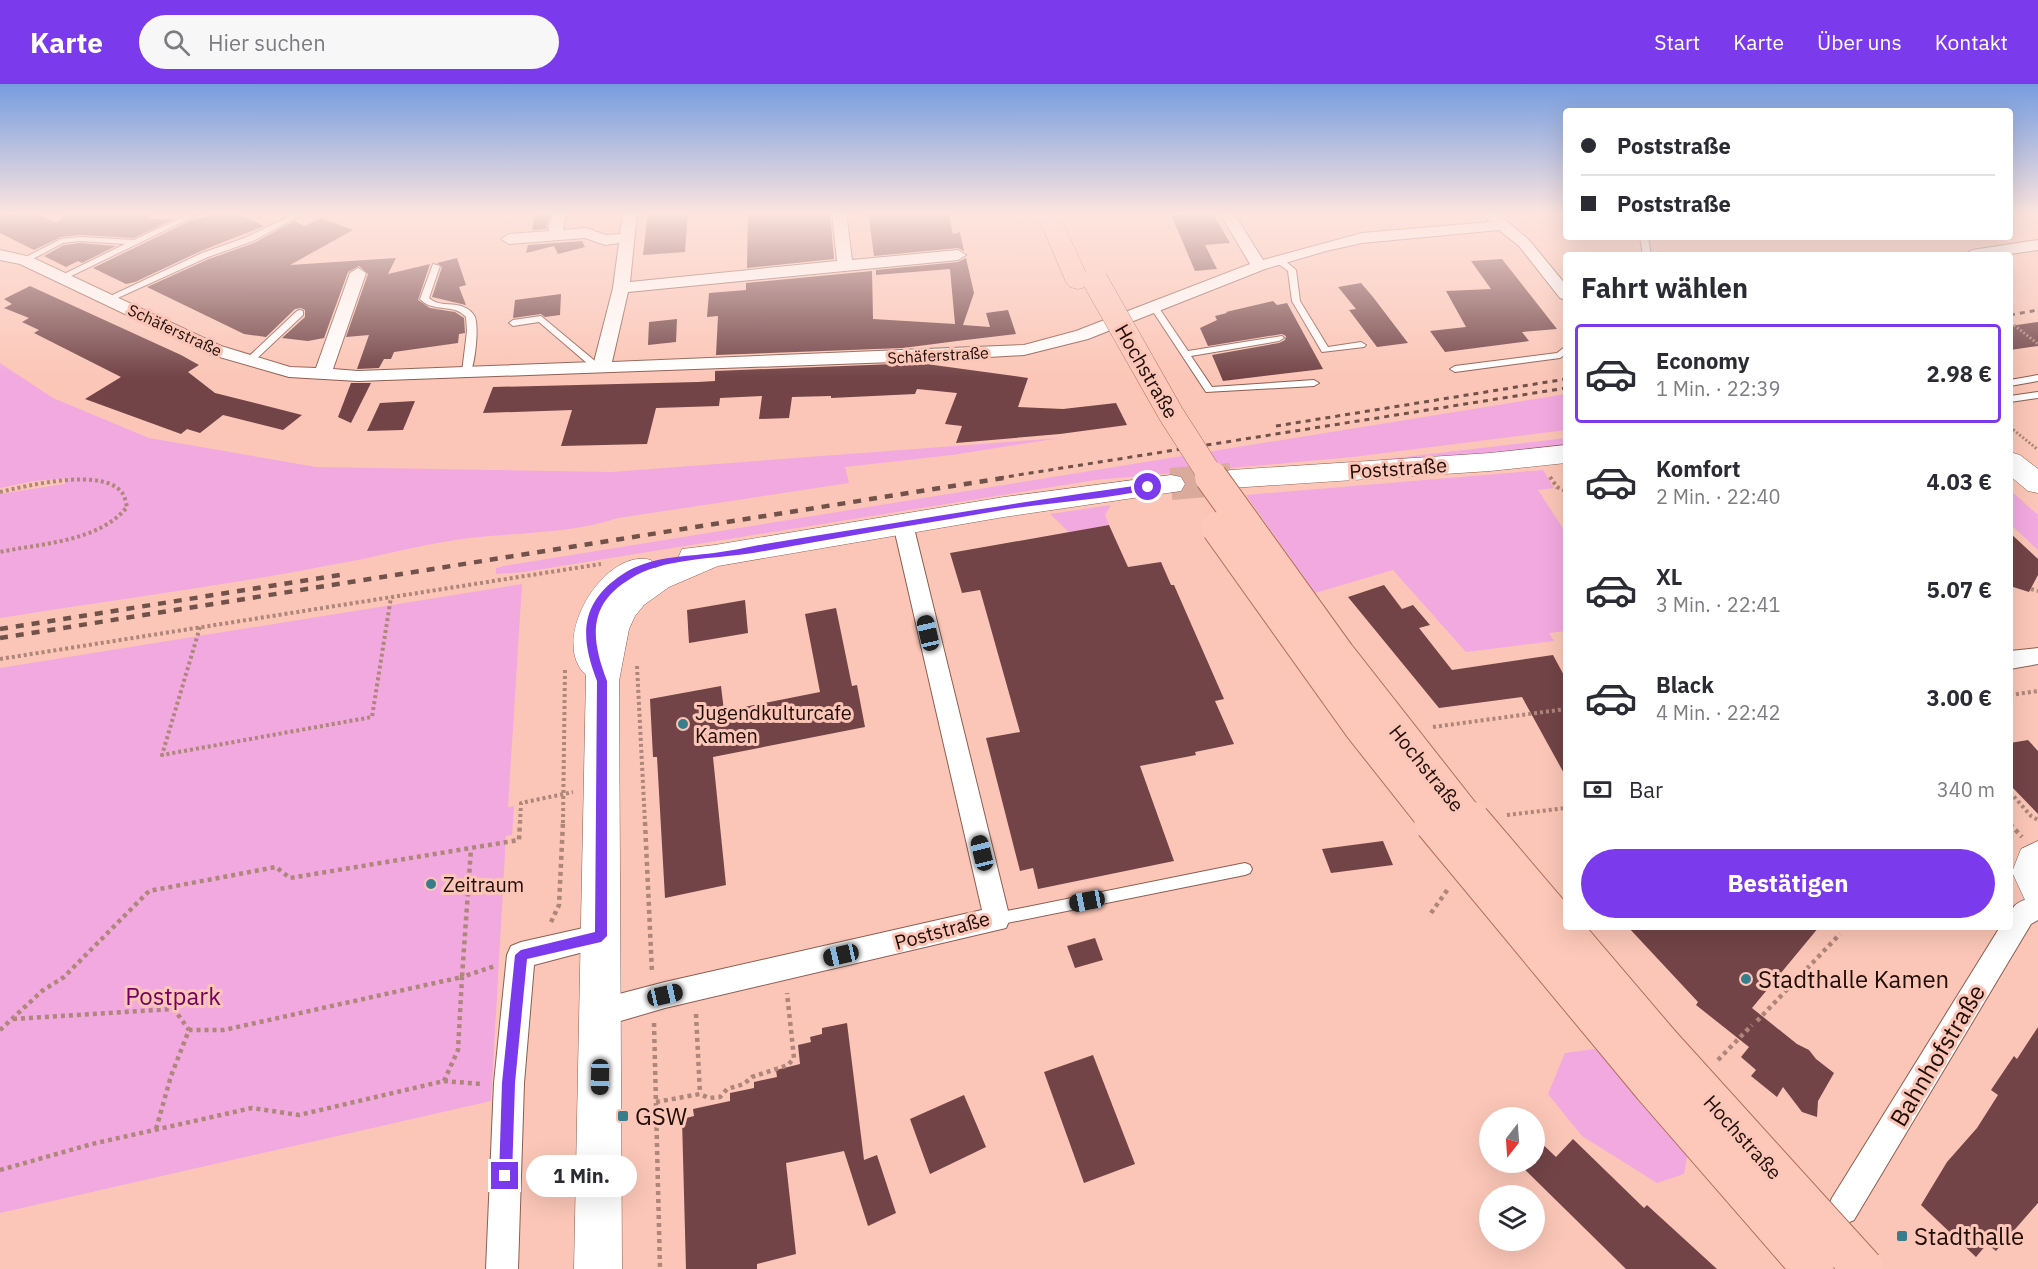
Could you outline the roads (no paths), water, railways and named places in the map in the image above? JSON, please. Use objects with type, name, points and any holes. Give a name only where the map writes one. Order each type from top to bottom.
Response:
[{"type":"main road","name":"Hochstraße","points":[[1079,267],[1182,434],[1251,536],[1390,722],[1487,842],[1677,1064],[1863,1269]]},
{"type":"main road","name":"Hochstraße","points":[[1083,267],[1111,350],[1162,439],[1227,543],[1360,727],[1462,856],[1654,1086],[1813,1269]]},
{"type":"street","name":"Schäferstraße","points":[[39,267],[215,350],[248,362],[289,372],[322,375],[600,368],[1024,350],[1082,335],[1256,267]]},
{"type":"street","points":[[600,368],[621,288],[623,267]]},
{"type":"street","points":[[621,288],[823,267]]},
{"type":"street","points":[[1544,267],[1563,291]]},
{"type":"street","points":[[322,375],[358,273]]},
{"type":"street","name":"Poststraße","points":[[1231,479],[1490,462],[1557,464]]},
{"type":"street","points":[[2013,463],[2038,484]]},
{"type":"street","points":[[598,1269],[602,681],[608,643],[616,619],[631,599],[656,581],[683,567],[715,556],[903,524],[1171,483]]},
{"type":"street","name":"Poststraße","points":[[600,1013],[665,995],[998,919],[903,524]]},
{"type":"street","points":[[2013,660],[2038,656]]},
{"type":"street","points":[[2038,857],[2031,864],[2030,871],[2038,888]]},
{"type":"street","name":"Bahnhofstraße","points":[[2013,930],[2022,915],[2038,907]]},
{"type":"street","name":"Bahnhofstraße","points":[[1843,1209],[2013,930]]},
{"type":"street","points":[[502,1269],[509,1083],[521,955],[601,936]]},
{"type":"lane","points":[[62,278],[84,267]]},
{"type":"lane","points":[[108,299],[178,267]]},
{"type":"lane","points":[[435,267],[423,299],[431,306],[459,307],[466,311],[472,322],[467,372]]},
{"type":"lane","points":[[1288,267],[1292,270],[1296,301],[1325,350],[1362,345]]},
{"type":"lane","points":[[1154,307],[1209,390],[1314,382]]},
{"type":"lane","points":[[248,362],[300,313]]},
{"type":"lane","points":[[513,323],[541,319],[600,368]]},
{"type":"lane","points":[[1185,354],[1279,338]]},
{"type":"lane","points":[[1455,369],[1560,355],[1563,352]]},
{"type":"lane","points":[[2013,382],[2038,378]]},
{"type":"lane","points":[[2013,399],[2038,395]]},
{"type":"lane","points":[[998,919],[1245,869]]},
{"type":"tunnel","points":[[1171,484],[1231,479]]},
{"type":"railway","points":[[2013,314],[2038,310]]},
{"type":"railway","points":[[1276,426],[1563,379]]},
{"type":"railway","points":[[999,478],[1563,388]]},
{"type":"railway","points":[[0,638],[1009,477]]},
{"type":"railway","points":[[0,629],[346,574]]},
{"type":"place","name":"Jugendkulturcafe Kamen","points":[[683,724]]},
{"type":"place","name":"Zeitraum","points":[[431,884]]},
{"type":"place","name":"Stadthalle Kamen","points":[[1746,979]]},
{"type":"place","name":"GSW","points":[[623,1116]]},
{"type":"place","name":"Stadthalle","points":[[1902,1236]]},
{"type":"park label","name":"Postpark","points":[[173,996]]}]
